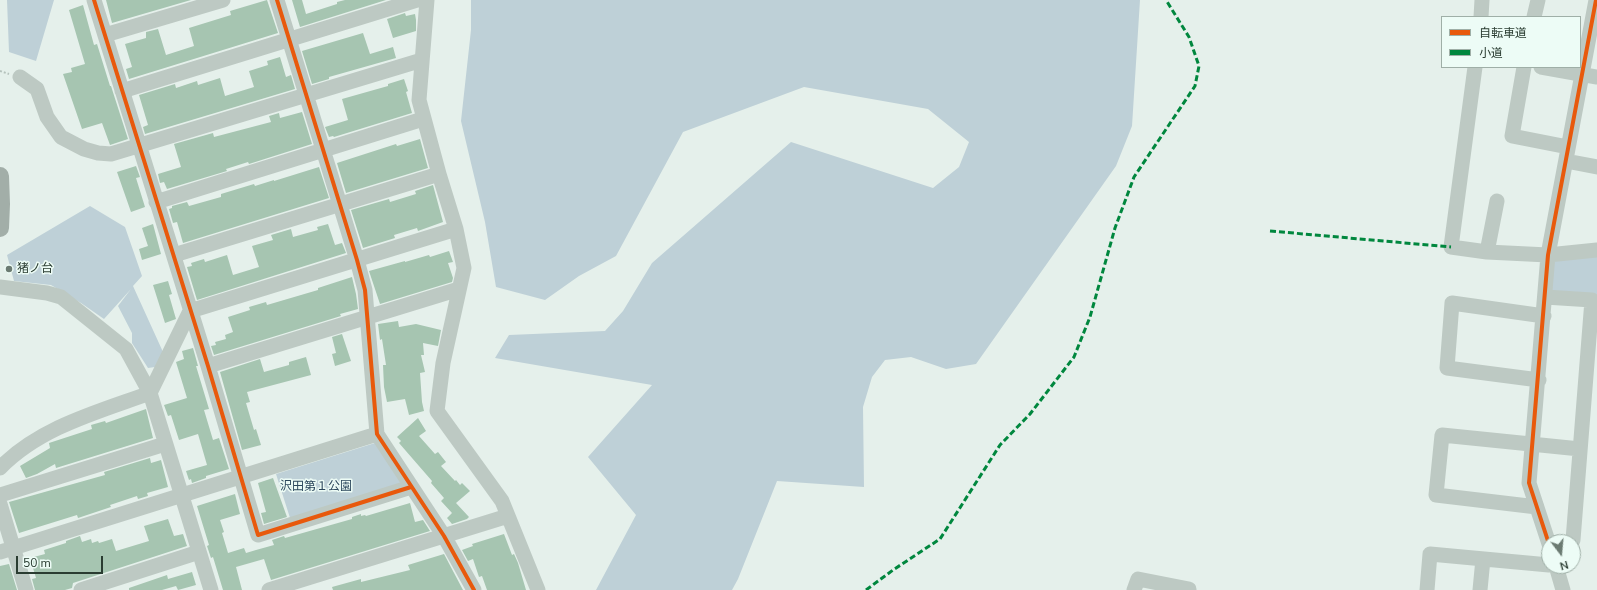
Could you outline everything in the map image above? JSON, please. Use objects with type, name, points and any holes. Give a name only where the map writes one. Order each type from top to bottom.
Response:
[{"type":"main road","points":[[0,176],[0,228]]},
{"type":"street","points":[[94,0],[156,202],[174,255],[258,535],[411,487]]},
{"type":"street","points":[[105,36],[223,0]]},
{"type":"street","points":[[277,0],[357,260],[364,290],[368,317],[377,434],[444,536],[474,590]]},
{"type":"street","points":[[122,91],[416,0]]},
{"type":"street","points":[[427,0],[419,100],[456,229],[464,268],[443,363],[437,412],[502,501],[538,590]]},
{"type":"street","points":[[1481,16],[1482,0]]},
{"type":"street","points":[[1534,16],[1538,0]]},
{"type":"street","points":[[1546,534],[1529,483],[1539,380],[1548,255],[1596,0]]},
{"type":"street","points":[[20,77],[37,89],[47,116],[61,137],[84,149],[98,154],[111,154],[139,144],[422,60]]},
{"type":"street","points":[[1475,68],[1451,247],[1487,252],[1548,255],[1597,250]]},
{"type":"street","points":[[1524,68],[1512,136],[1567,154],[1597,166]]},
{"type":"street","points":[[1547,68],[1597,77]]},
{"type":"street","points":[[156,202],[424,119]]},
{"type":"street","points":[[174,255],[439,174]]},
{"type":"street","points":[[1487,252],[1497,201]]},
{"type":"street","points":[[0,468],[28,444],[52,430],[75,420],[150,393],[190,311],[456,229]]},
{"type":"street","points":[[0,287],[47,293],[61,298],[126,349],[150,393],[211,590]]},
{"type":"street","points":[[208,366],[459,289]]},
{"type":"street","points":[[1545,297],[1592,300],[1573,534]]},
{"type":"street","points":[[1539,380],[1446,368],[1452,303],[1544,316]]},
{"type":"street","points":[[7,550],[377,434]]},
{"type":"street","points":[[1537,507],[1436,495],[1442,436],[1580,449]]},
{"type":"street","points":[[0,495],[166,444]]},
{"type":"street","points":[[0,504],[7,550],[26,590]]},
{"type":"street","points":[[269,590],[508,516]]},
{"type":"street","points":[[81,590],[199,552]]},
{"type":"street","points":[[1427,590],[1430,554],[1541,564]]},
{"type":"street","points":[[1480,590],[1483,559]]},
{"type":"street","points":[[1557,574],[1558,588]]},
{"type":"street","points":[[1134,590],[1138,579],[1189,590]]},
{"type":"green space","points":[[7,0],[54,0],[36,61],[9,52]]},
{"type":"green space","points":[[471,0],[1140,0],[1132,126],[1116,166],[976,364],[946,369],[911,357],[885,360],[872,377],[863,407],[864,487],[777,481],[738,579],[732,590],[596,590],[636,515],[588,457],[652,385],[495,358],[509,335],[605,331],[623,311],[652,263],[791,142],[933,188],[959,167],[969,142],[928,109],[804,87],[683,132],[616,256],[579,276],[545,300],[496,287],[485,222],[461,121],[471,30]]},
{"type":"green space","points":[[90,206],[125,227],[142,276],[133,286],[163,352],[155,367],[148,368],[132,343],[132,333],[118,306],[131,289],[104,319],[51,285],[14,281],[7,255]]},
{"type":"green space","points":[[1597,255],[1597,298],[1549,294],[1551,258]]},
{"type":"green space","name":"沢田第１公園","points":[[375,443],[402,484],[291,521],[276,474]]},
{"type":"building","points":[[106,0],[191,0],[112,23]]},
{"type":"building","points":[[267,0],[278,33],[129,79],[126,69],[132,67],[125,44],[146,38],[146,32],[158,29],[166,55],[194,46],[189,28],[231,15],[230,11]]},
{"type":"building","points":[[292,0],[302,0],[306,14],[345,0],[386,0],[300,27]]},
{"type":"building","points":[[83,5],[94,45],[97,44],[128,139],[110,145],[102,123],[82,129],[63,74],[72,72],[71,68],[85,64],[69,10]]},
{"type":"building","points":[[405,13],[406,16],[415,14],[416,31],[393,38],[387,19]]},
{"type":"building","points":[[363,33],[370,54],[393,47],[396,58],[329,77],[329,79],[312,84],[302,51]]},
{"type":"building","points":[[280,57],[286,77],[291,75],[295,89],[145,134],[143,127],[148,125],[139,95],[175,84],[176,88],[197,81],[198,85],[220,78],[225,96],[254,87],[249,71],[268,65],[267,61]]},
{"type":"building","points":[[404,79],[412,113],[334,137],[329,137],[325,127],[348,120],[342,99],[388,86],[388,84]]},
{"type":"building","points":[[302,112],[312,144],[249,164],[248,162],[226,169],[227,171],[167,189],[164,182],[160,183],[158,174],[181,167],[174,144],[213,133],[214,137],[271,122],[269,116],[279,113],[280,118]]},
{"type":"building","points":[[420,139],[428,168],[346,193],[337,163],[396,144],[397,146]]},
{"type":"building","points":[[136,166],[140,177],[136,178],[145,207],[131,212],[117,172]]},
{"type":"building","points":[[319,167],[329,198],[183,243],[177,222],[173,223],[169,209],[172,208],[172,206],[187,202],[189,206],[221,197],[221,194],[254,184],[255,186]]},
{"type":"building","points":[[433,185],[443,222],[418,231],[417,228],[394,235],[395,238],[363,248],[351,210],[389,199],[390,202],[416,194],[415,191]]},
{"type":"building","points":[[153,224],[161,254],[142,260],[139,249],[148,246],[142,228]]},
{"type":"building","points":[[328,224],[335,245],[342,243],[346,253],[197,300],[187,267],[192,266],[191,263],[204,259],[205,262],[227,255],[233,275],[259,267],[252,246],[273,240],[271,235],[291,229],[293,237],[318,230],[317,227]]},
{"type":"building","points":[[449,251],[453,262],[448,263],[453,278],[452,282],[380,304],[369,271],[429,255],[430,257]]},
{"type":"building","points":[[352,277],[358,309],[340,314],[341,316],[214,355],[211,346],[216,345],[215,342],[226,339],[225,335],[233,332],[228,317],[250,310],[249,307],[266,302],[267,305],[318,290],[318,288]]},
{"type":"building","points":[[168,281],[172,294],[169,295],[176,319],[165,323],[153,285]]},
{"type":"building","points":[[398,321],[399,327],[416,324],[441,330],[438,346],[423,343],[424,355],[421,355],[425,372],[420,373],[424,411],[409,415],[405,399],[387,402],[384,387],[383,365],[386,365],[378,324]]},
{"type":"building","points":[[342,334],[351,361],[335,366],[332,354],[336,353],[332,337]]},
{"type":"building","points":[[193,348],[198,366],[196,366],[209,409],[204,410],[213,440],[219,438],[229,469],[206,476],[206,478],[192,483],[191,479],[189,480],[186,471],[207,465],[198,434],[179,440],[171,415],[168,416],[164,405],[187,398],[176,362],[184,359],[182,351]]},
{"type":"building","points":[[306,357],[311,375],[247,392],[250,402],[246,403],[254,430],[256,429],[261,445],[242,450],[220,372],[260,359],[264,372],[289,365],[289,362]]},
{"type":"building","points":[[146,409],[153,438],[56,468],[55,464],[26,478],[20,466],[50,448],[49,443],[92,429],[91,425],[105,421],[106,423]]},
{"type":"building","points":[[418,418],[426,431],[419,436],[435,454],[438,452],[446,462],[441,466],[455,481],[456,480],[460,485],[462,483],[470,491],[456,503],[469,517],[467,519],[452,524],[447,518],[452,513],[441,501],[444,498],[431,483],[432,481],[399,443],[401,441],[397,437]]},
{"type":"building","points":[[150,458],[151,463],[161,460],[168,487],[147,493],[148,496],[138,499],[137,496],[110,505],[111,507],[78,518],[77,515],[19,533],[9,502],[105,475],[104,472]]},
{"type":"building","points":[[273,478],[287,517],[264,524],[261,513],[266,512],[258,483]]},
{"type":"building","points":[[235,494],[240,514],[220,520],[228,553],[244,548],[246,553],[274,545],[272,540],[284,536],[285,538],[352,519],[352,517],[361,514],[361,516],[366,516],[410,503],[415,522],[423,520],[430,531],[271,580],[264,559],[236,567],[242,590],[223,590],[213,557],[211,558],[207,546],[209,545],[197,506]]},
{"type":"building","points":[[168,519],[174,536],[183,534],[187,546],[73,583],[72,588],[65,590],[35,590],[32,579],[36,578],[30,558],[45,554],[44,550],[66,543],[66,541],[80,536],[82,542],[91,539],[92,543],[98,541],[99,543],[112,539],[116,551],[149,541],[144,526]]},
{"type":"building","points":[[504,534],[512,555],[514,554],[518,563],[526,590],[487,590],[482,576],[479,577],[473,559],[468,561],[462,550],[473,546],[472,544]]},
{"type":"building","points":[[444,554],[463,590],[333,590],[332,587],[361,579],[361,582],[410,570],[408,565]]},
{"type":"building","points":[[9,564],[17,590],[0,590],[0,566]]},
{"type":"building","points":[[192,572],[196,585],[178,590],[176,586],[162,590],[129,590],[129,588],[167,575],[168,579]]},
{"type":"marked path","points":[[866,590],[940,539],[1000,445],[1030,414],[1074,357],[1090,317],[1115,228],[1134,177],[1195,86],[1199,66],[1189,37],[1166,0]]},
{"type":"marked path","points":[[1270,231],[1451,247]]},
{"type":"cycle path","points":[[94,0],[208,366],[258,535],[411,487]]},
{"type":"cycle path","points":[[277,0],[365,290],[377,434],[444,536],[474,590]]},
{"type":"cycle path","points":[[1546,534],[1529,483],[1548,255],[1596,0]]},
{"type":"place","name":"猪ノ台","points":[[9,269]]}]
